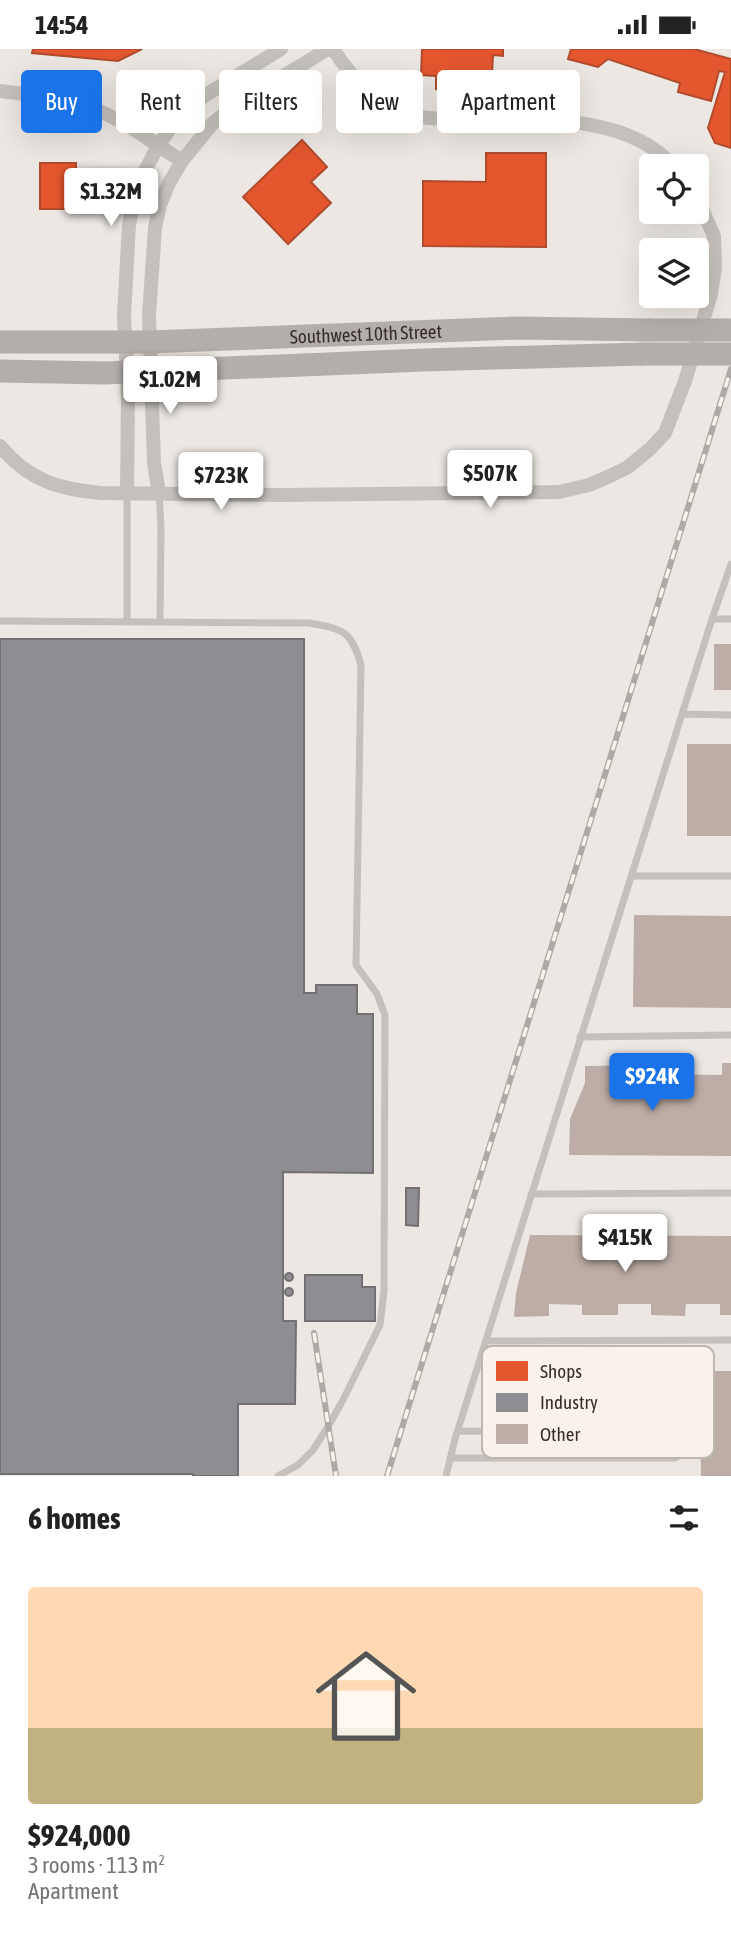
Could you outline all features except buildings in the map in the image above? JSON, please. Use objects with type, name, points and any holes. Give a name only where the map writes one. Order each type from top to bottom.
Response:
[{"type":"main road","name":"Southwest 10th Street","points":[[0,342],[125,343],[518,328],[731,330]]},
{"type":"main road","name":"Southwest 10th Street","points":[[0,371],[127,372],[424,360],[731,354]]},
{"type":"street","points":[[127,493],[124,316],[130,214],[137,187],[158,146],[186,111],[204,96],[281,49]]},
{"type":"street","points":[[159,493],[155,463],[149,315],[155,228],[160,205],[182,161],[212,124],[234,106],[330,49],[348,72],[380,101],[410,115],[588,124],[628,135],[661,154]]},
{"type":"street","points":[[0,91],[75,102],[95,109],[182,161]]},
{"type":"street","points":[[0,446],[7,460],[34,476],[53,485],[80,491],[284,495],[559,492],[589,485],[628,467],[664,433],[685,381],[712,294],[715,268],[714,236],[709,224]]},
{"type":"lane","points":[[127,493],[127,622]]},
{"type":"lane","points":[[159,493],[160,622]]},
{"type":"lane","points":[[484,1346],[731,564]]},
{"type":"lane","points":[[712,618],[731,619]]},
{"type":"lane","points":[[0,621],[309,623],[335,627],[346,634],[355,645],[362,665],[356,965],[377,994],[385,1015],[384,1291],[380,1325],[329,1425],[313,1450],[298,1465],[278,1476]]},
{"type":"lane","points":[[682,715],[731,715]]},
{"type":"lane","points":[[632,876],[731,876]]},
{"type":"lane","points":[[580,1037],[731,1035]]},
{"type":"lane","points":[[531,1193],[731,1193]]},
{"type":"lane","points":[[486,1341],[731,1340]]},
{"type":"lane","points":[[446,1476],[482,1354]]},
{"type":"lane","points":[[458,1431],[482,1431]]},
{"type":"lane","points":[[450,1458],[676,1458]]},
{"type":"railway","points":[[387,1476],[731,369]]},
{"type":"railway","points":[[314,1333],[336,1476]]}]
